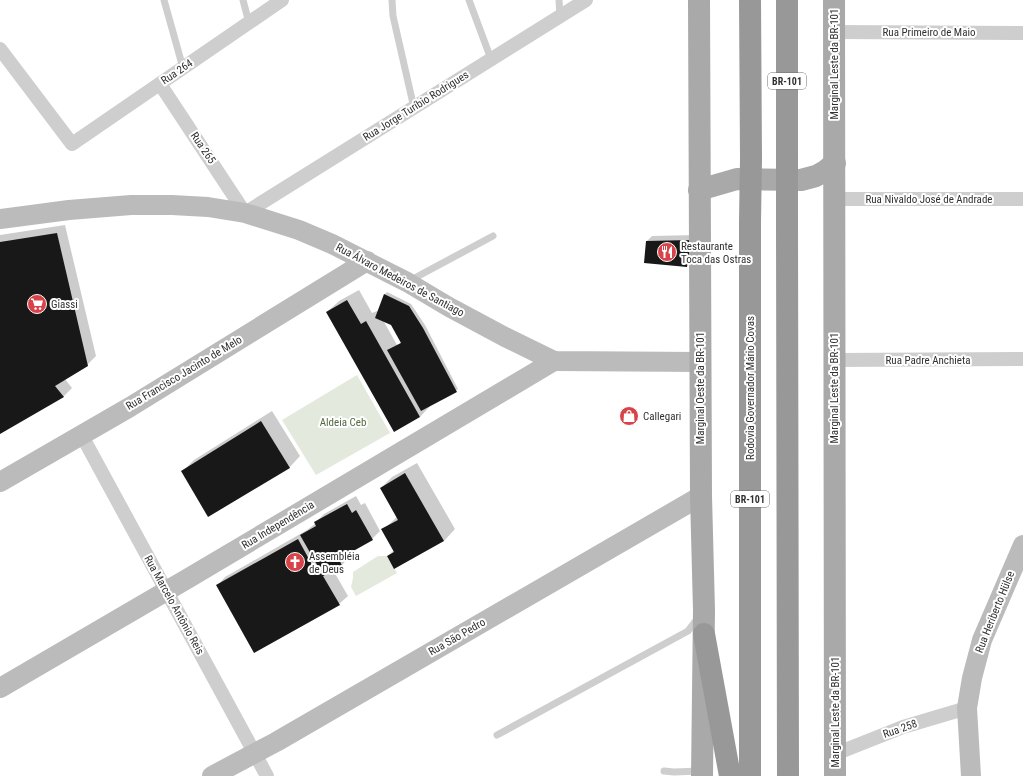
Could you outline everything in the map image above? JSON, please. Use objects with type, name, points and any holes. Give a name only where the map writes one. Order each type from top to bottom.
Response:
[{"type":"highway","name":"Rodovia Governador Mário Covas","points":[[750,0],[750,776]]},
{"type":"highway","name":"BR-101","points":[[787,0],[788,776]]},
{"type":"highway","points":[[704,634],[730,776]]},
{"type":"main road","name":"Marginal Oeste da BR-101","points":[[699,0],[701,496],[704,610],[702,773]]},
{"type":"main road","name":"Marginal Leste da BR-101","points":[[834,0],[835,776]]},
{"type":"main road","points":[[699,155],[737,178]]},
{"type":"main road","points":[[699,190],[737,178],[801,180],[816,176],[835,163]]},
{"type":"main road","points":[[801,180],[834,204]]},
{"type":"main road","name":"Rua Álvaro Medeiros de Santiago","points":[[0,219],[69,210],[131,206],[172,205],[246,213],[299,230],[332,244],[407,282],[449,307],[505,337],[554,361],[700,362]]},
{"type":"main road","name":"Rua Francisco Jacinto de Melo","points":[[0,482],[130,407],[367,261]]},
{"type":"main road","name":"Rua Independência","points":[[0,688],[554,361]]},
{"type":"main road","name":"Rua São Pedro","points":[[212,776],[255,753],[701,496]]},
{"type":"main road","name":"Rua Heriberto Hülse","points":[[971,776],[966,708],[972,678],[982,640],[1023,546]]},
{"type":"street","name":"Rua 264","points":[[0,49],[72,144],[282,0]]},
{"type":"street","name":"Rua Jorge Turíbio Rodrigues","points":[[246,213],[586,0]]},
{"type":"street","name":"Rua Primeiro de Maio","points":[[834,32],[1023,33]]},
{"type":"street","name":"Rua 265","points":[[160,84],[246,213]]},
{"type":"street","name":"Rua Nivaldo José de Andrade","points":[[834,204],[1023,199]]},
{"type":"street","name":"Rua Padre Anchieta","points":[[834,360],[1023,359]]},
{"type":"street","name":"Rua Marcelo Antônio Reis","points":[[81,434],[267,776]]},
{"type":"street","name":"Rua 258","points":[[835,754],[902,727],[966,708]]},
{"type":"lane","points":[[164,0],[183,68]]},
{"type":"lane","points":[[243,0],[249,23]]},
{"type":"lane","points":[[392,0],[393,16],[414,108]]},
{"type":"lane","points":[[469,0],[491,59]]},
{"type":"lane","points":[[559,0],[560,16]]},
{"type":"lane","points":[[407,282],[493,236]]},
{"type":"lane","points":[[497,734],[688,631],[704,610]]},
{"type":"lane","points":[[664,771],[702,773]]},
{"type":"green space","name":"Aldeia Ceb","points":[[357,375],[390,433],[316,475],[282,420]]},
{"type":"green space","points":[[378,556],[387,556],[397,573],[356,596],[351,587],[353,572]]},
{"type":"building","name":"Giassi","points":[[57,233],[88,366],[55,386],[64,397],[0,434],[0,242]]},
{"type":"building","name":"Restaurante Toca das Ostras","points":[[691,240],[687,267],[644,263],[646,241]]},
{"type":"building","points":[[384,294],[409,306],[423,328],[457,392],[421,411],[387,350],[401,343],[391,325],[375,318]]},
{"type":"building","points":[[347,300],[361,324],[366,321],[420,417],[394,432],[326,312]]},
{"type":"building","points":[[261,421],[290,468],[208,517],[181,471]]},
{"type":"building","points":[[405,473],[444,541],[394,569],[387,556],[394,552],[381,529],[398,520],[380,488]]},
{"type":"building","points":[[347,504],[352,513],[356,510],[373,540],[339,559],[342,566],[323,576],[340,605],[254,653],[216,585],[298,539],[316,572],[320,570],[300,535],[316,526],[314,522]]},
{"type":"place","name":"Restaurante Toca das Ostras","points":[[667,252]]},
{"type":"place","name":"Giassi","points":[[37,304]]},
{"type":"place","name":"Callegari","points":[[629,416]]},
{"type":"place","name":"Assembléia de Deus","points":[[295,562]]}]
